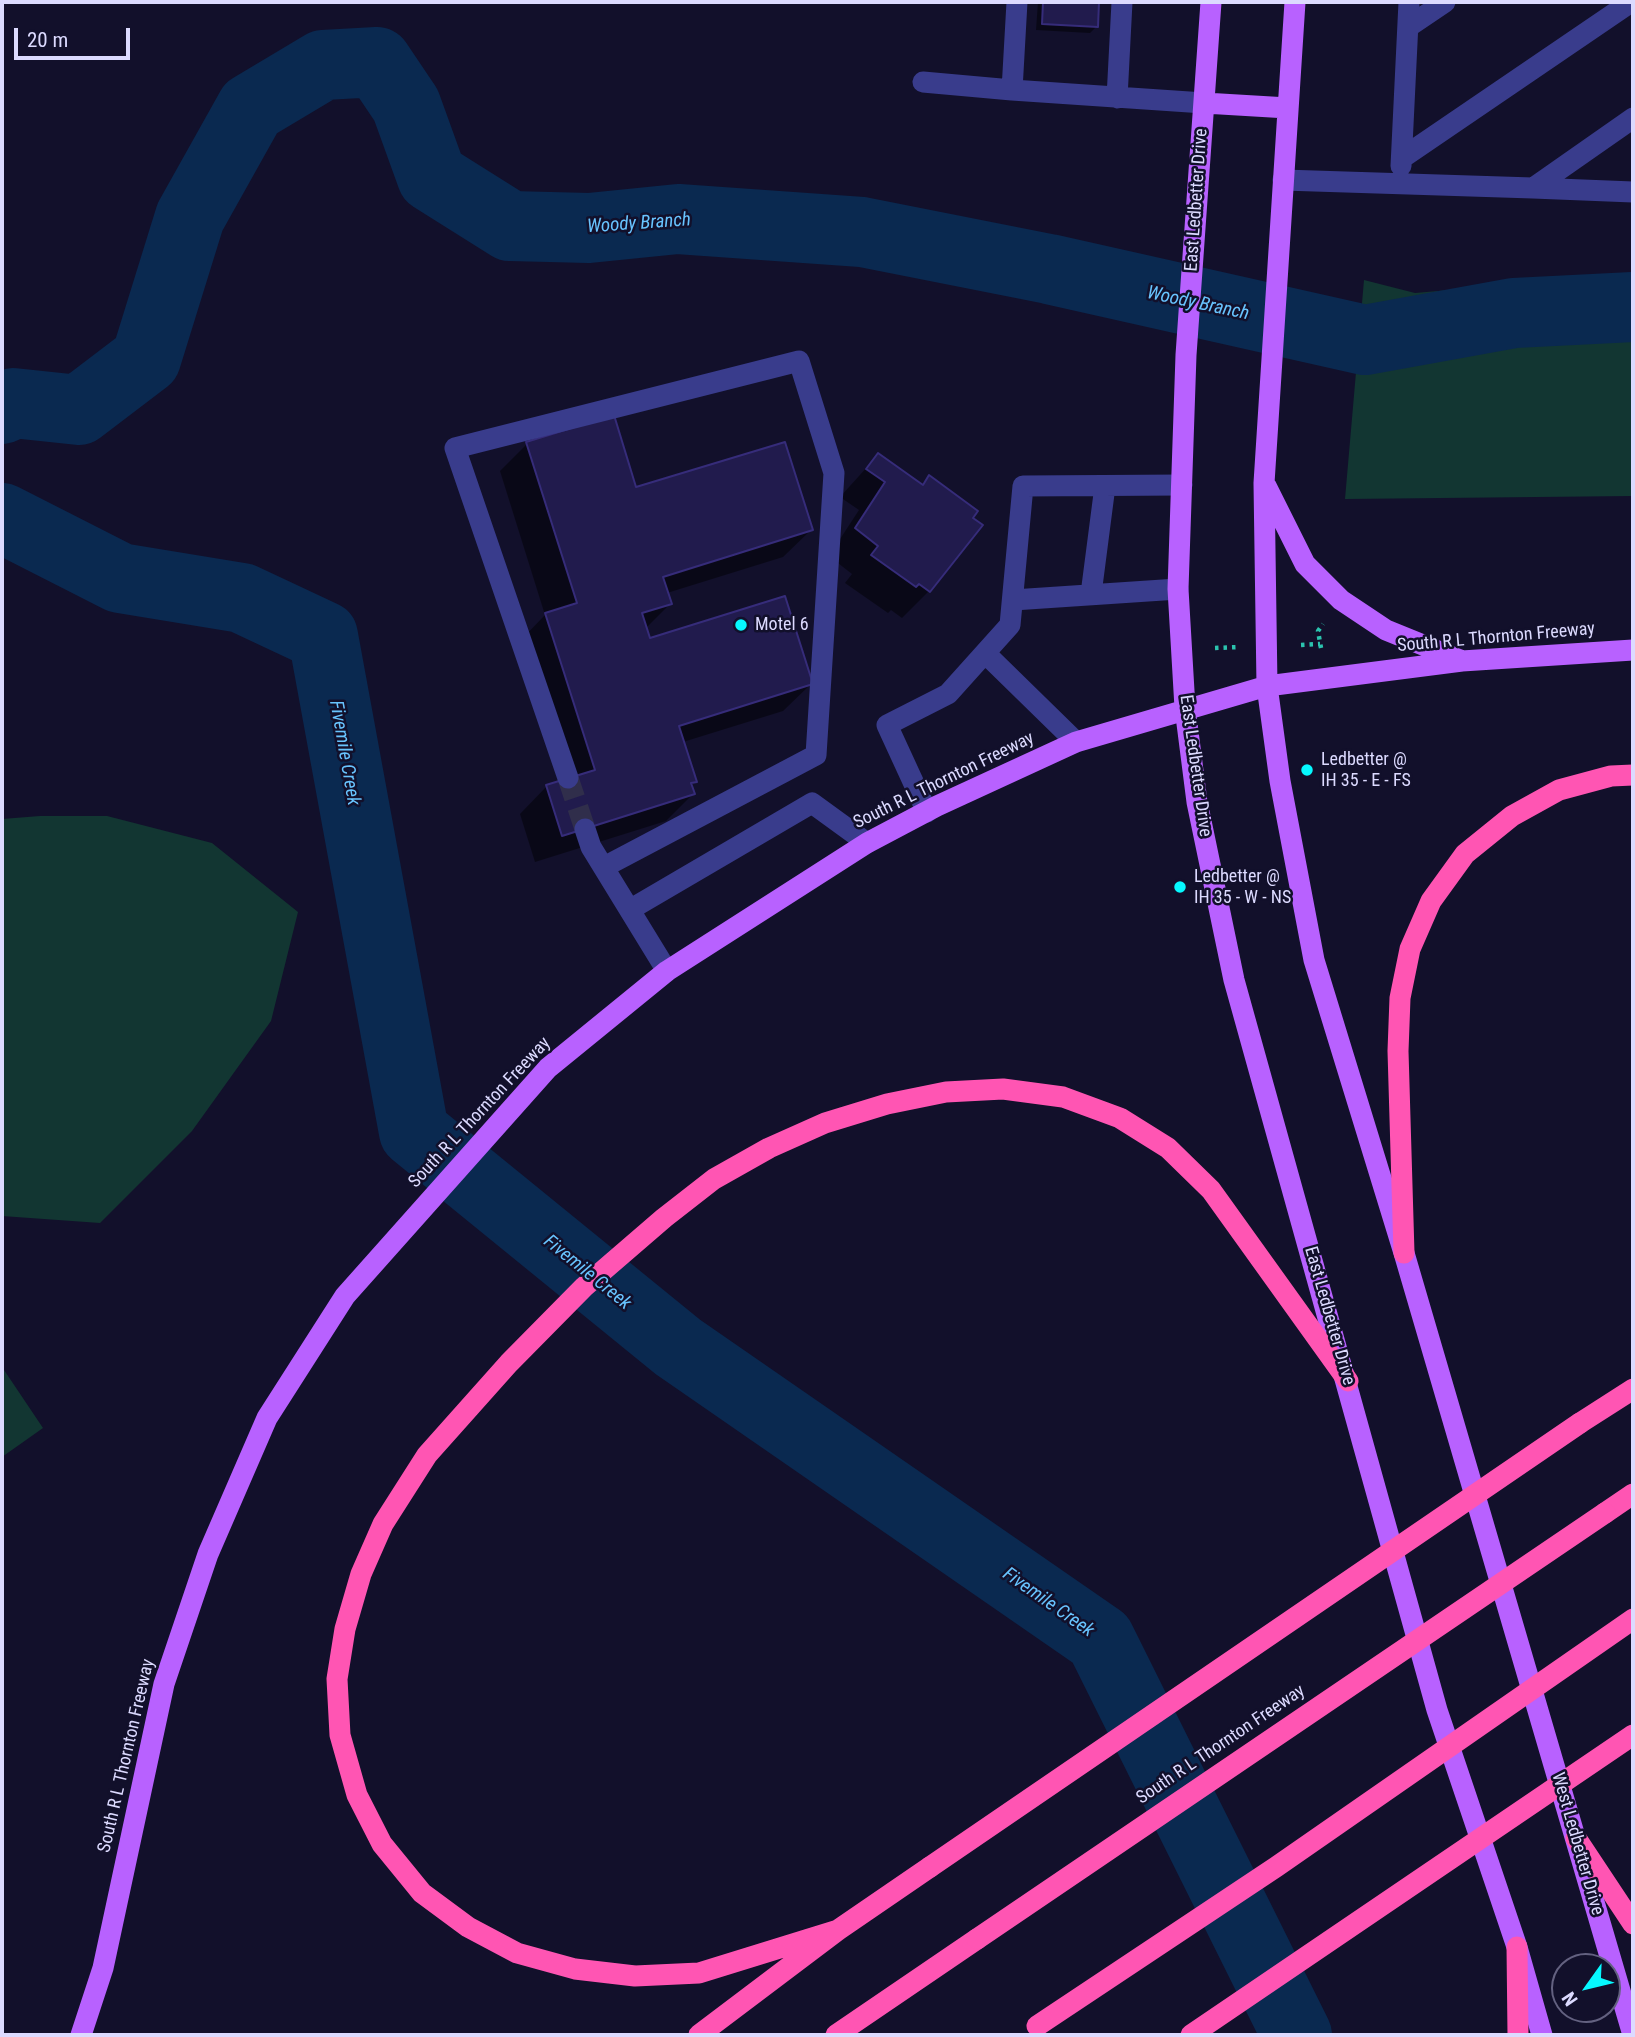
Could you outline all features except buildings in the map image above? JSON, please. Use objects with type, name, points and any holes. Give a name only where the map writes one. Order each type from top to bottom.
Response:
[{"type":"highway","points":[[1404,1253],[1398,1051],[1400,998],[1410,949],[1431,901],[1465,854],[1512,816],[1559,790],[1611,776],[1633,775]]},
{"type":"highway","points":[[838,1930],[699,1973],[635,1976],[575,1969],[517,1953],[468,1927],[422,1893],[382,1844],[356,1795],[340,1735],[337,1679],[345,1629],[361,1574],[383,1524],[427,1455],[584,1287],[714,1179],[769,1148],[825,1124],[887,1104],[946,1092],[1003,1089],[1063,1097],[1120,1118],[1168,1148],[1211,1190],[1348,1381]]},
{"type":"highway","points":[[699,2035],[838,1930],[1633,1387]]},
{"type":"highway","name":"South R L Thornton Freeway","points":[[836,2035],[1633,1494]]},
{"type":"highway","points":[[1030,2030],[1276,1867],[1633,1619]]},
{"type":"highway","points":[[1191,2035],[1633,1735]]},
{"type":"highway","points":[[1576,1838],[1633,1924]]},
{"type":"highway","points":[[1517,1947],[1518,2035]]},
{"type":"main road","name":"East Ledbetter Drive","points":[[1211,2],[1186,355],[1178,589],[1185,708],[1197,802],[1234,980],[1348,1381],[1437,1710],[1517,1947]]},
{"type":"main road","points":[[1295,2],[1264,483],[1267,686],[1280,780],[1314,960],[1404,1253]]},
{"type":"main road","points":[[1204,103],[1288,108]]},
{"type":"main road","points":[[1264,483],[1305,564],[1341,600],[1386,630],[1462,661]]},
{"type":"main road","name":"South R L Thornton Freeway","points":[[81,2035],[103,1968],[164,1684],[208,1554],[267,1418],[345,1296],[548,1068],[667,971],[867,843],[1076,742],[1267,686],[1462,661],[1633,650]]},
{"type":"main road","name":"West Ledbetter Drive","points":[[1404,1253],[1633,2035]]},
{"type":"main road","points":[[1517,1947],[1542,2035]]},
{"type":"lane","points":[[1012,90],[1017,2]]},
{"type":"lane","points":[[1117,98],[1122,2]]},
{"type":"lane","points":[[1401,182],[1409,2]]},
{"type":"lane","points":[[1408,27],[1445,2]]},
{"type":"lane","points":[[1402,159],[1630,2]]},
{"type":"lane","points":[[923,82],[1204,103]]},
{"type":"lane","points":[[1533,188],[1633,118]]},
{"type":"lane","points":[[1283,180],[1633,192]]},
{"type":"lane","points":[[568,778],[455,448],[799,361],[834,473],[816,755],[604,867]]},
{"type":"lane","points":[[927,812],[887,725],[948,694],[1010,625],[1024,486],[1182,485]]},
{"type":"lane","points":[[1091,594],[1105,486]]},
{"type":"lane","points":[[1013,600],[1178,589]]},
{"type":"lane","points":[[985,653],[1076,742]]},
{"type":"lane","points":[[631,909],[812,803],[867,843]]},
{"type":"lane","points":[[585,829],[591,847],[667,971]]},
{"type":"path","points":[[1301,645],[1320,644],[1318,631],[1330,615]]},
{"type":"path","points":[[1215,648],[1241,647]]},
{"type":"green space","points":[[1633,274],[1633,496],[1345,499],[1364,280],[1415,293]]},
{"type":"green space","points":[[107,816],[212,843],[298,912],[271,1021],[192,1131],[100,1223],[2,1216],[2,819]]},
{"type":"green space","points":[[2,1367],[43,1428],[2,1457]]},
{"type":"waterway","name":"Woody Branch","points":[[2,409],[13,403],[79,410],[146,359],[190,217],[251,108],[323,65],[377,62],[406,105],[432,177],[510,226],[589,228],[678,219],[862,232],[1049,269],[1365,340],[1514,313],[1633,307]]},
{"type":"waterway","name":"Fivemile Creek","points":[[2,518],[120,578],[242,598],[323,636],[414,1132],[678,1347],[1100,1639],[1297,2035]]},
{"type":"tunnel","points":[[568,778],[585,829]]},
{"type":"place","name":"Motel 6","points":[[741,625]]},
{"type":"place","name":"Ledbetter @ IH 35 - E - FS","points":[[1307,770]]},
{"type":"place","name":"Ledbetter @ IH 35 - W - NS","points":[[1180,887]]}]
